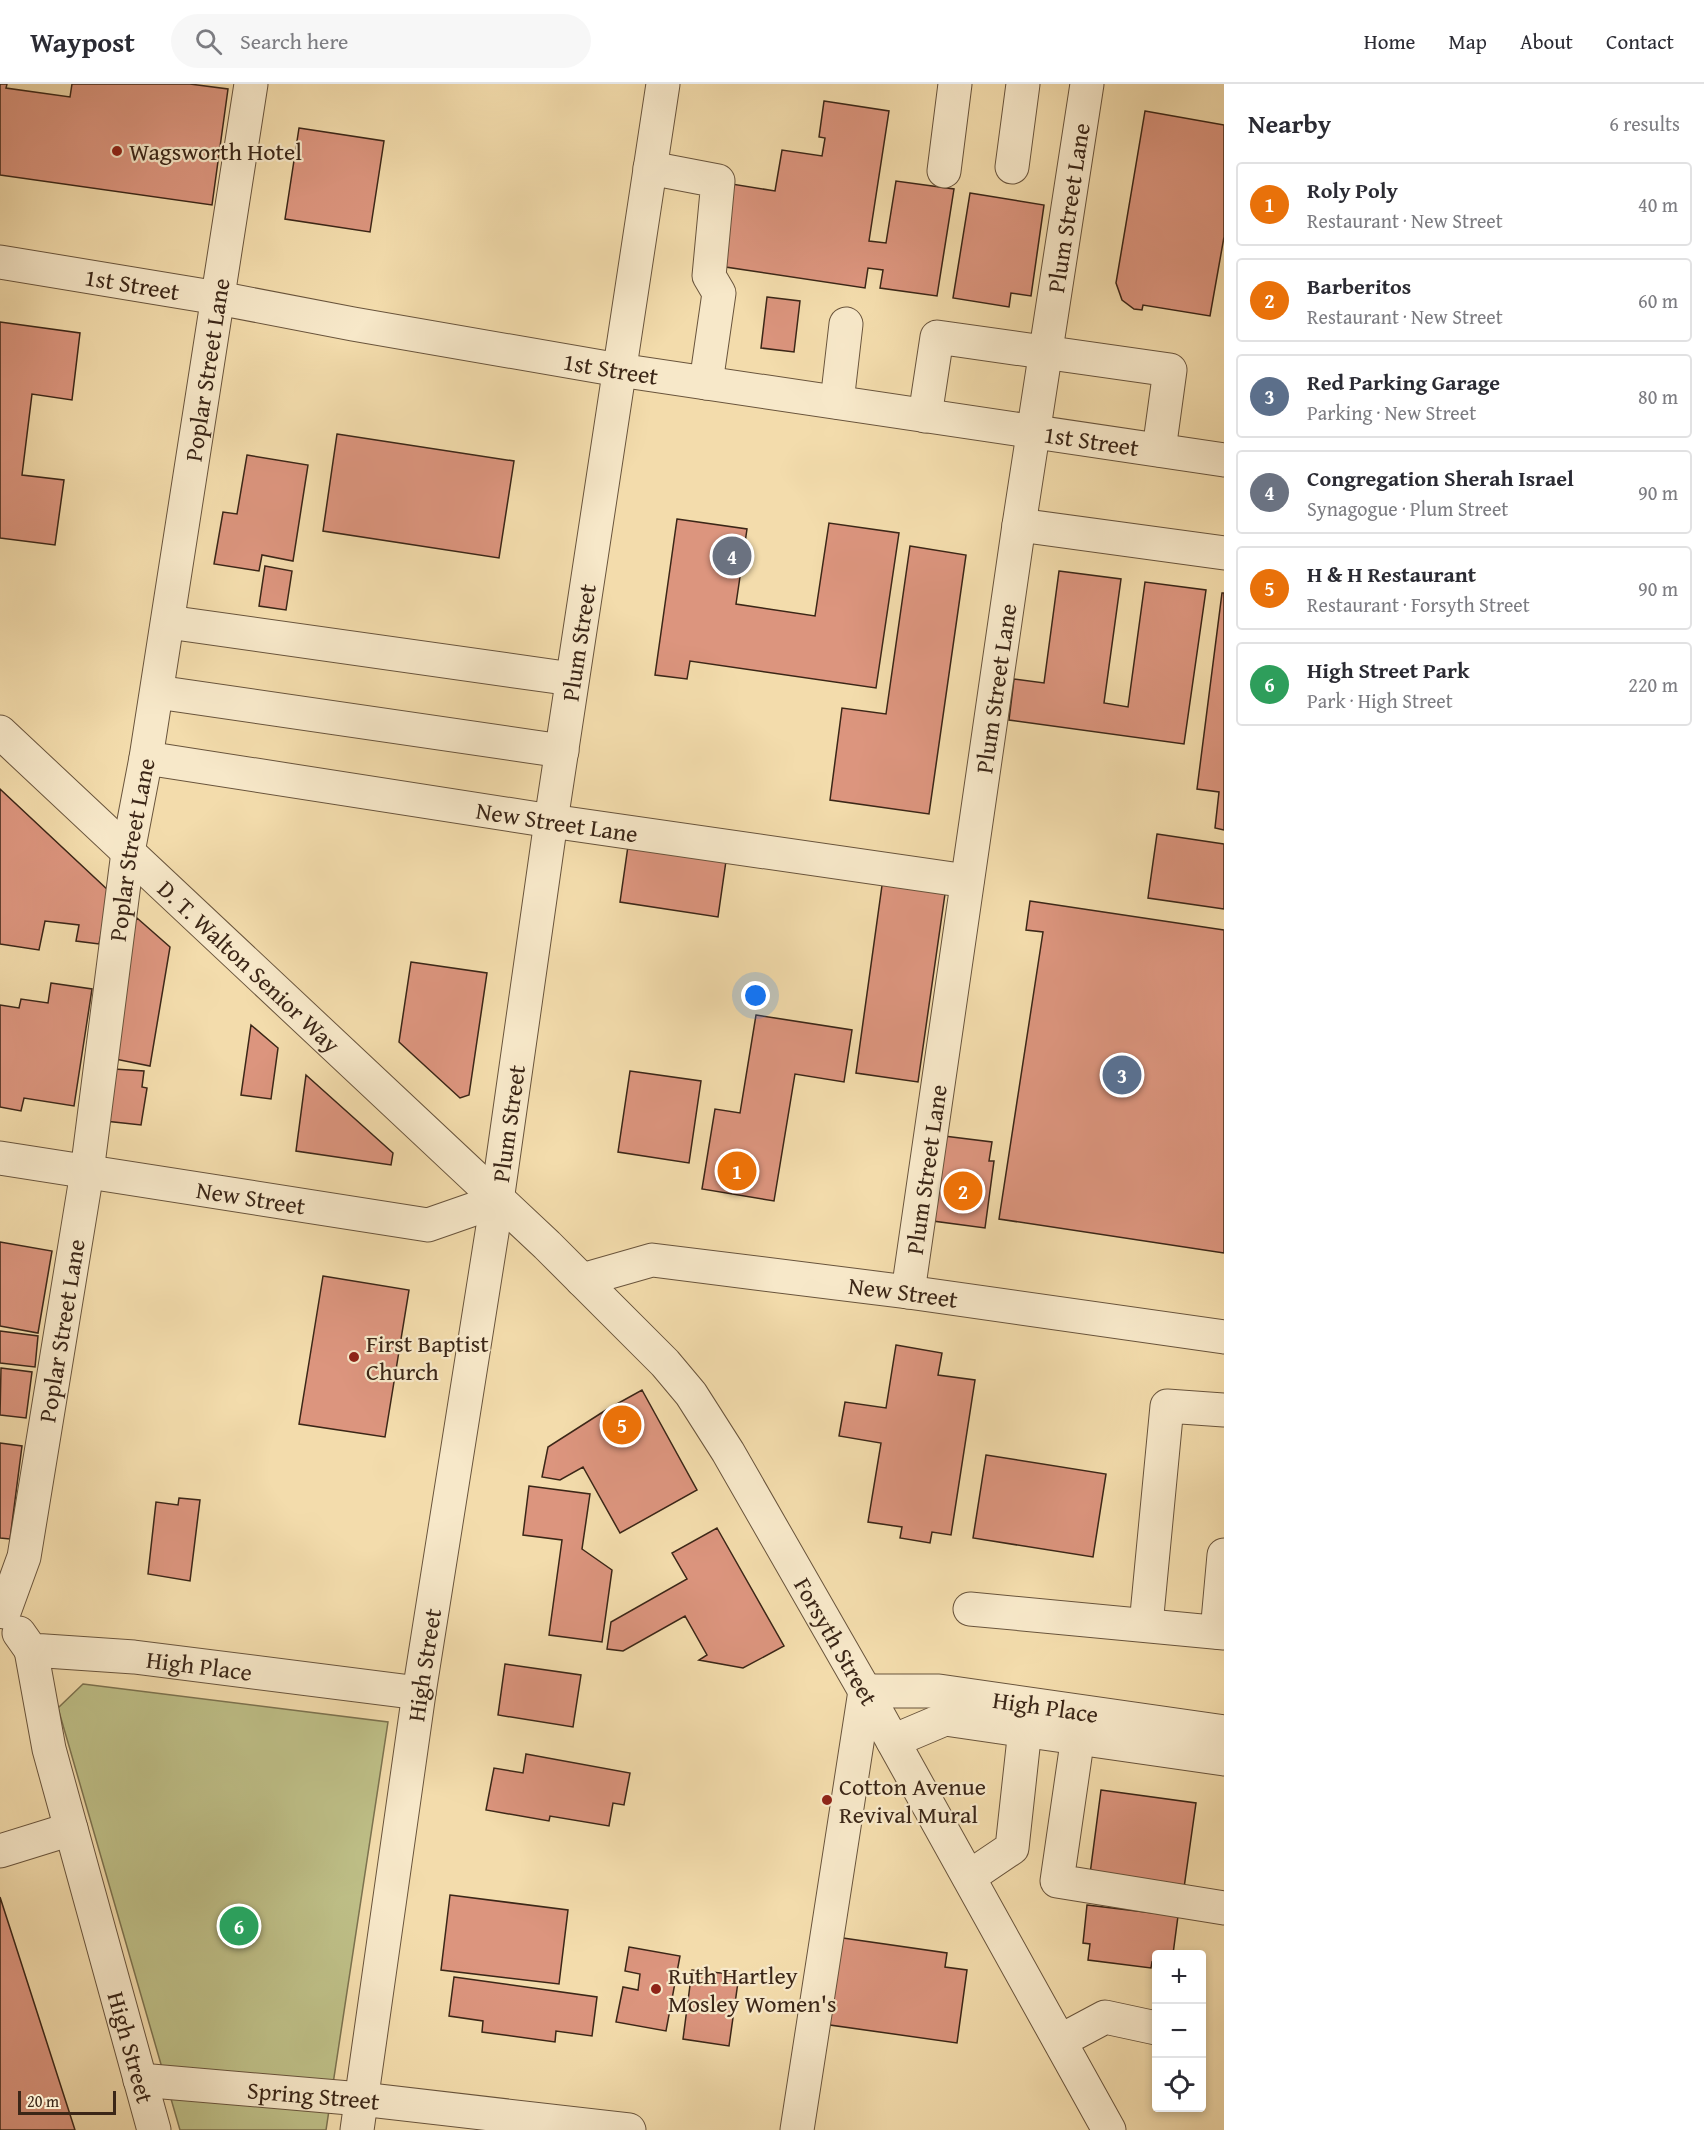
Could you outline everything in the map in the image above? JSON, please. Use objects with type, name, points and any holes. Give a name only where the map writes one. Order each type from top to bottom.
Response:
[{"type":"street","name":"Poplar Street Lane","points":[[2,1610],[24,1557],[87,1172],[128,852],[157,692],[250,84]]},
{"type":"street","name":"Plum Street","points":[[497,1201],[572,679],[663,84]]},
{"type":"street","points":[[944,171],[956,84]]},
{"type":"street","points":[[1012,167],[1023,84]]},
{"type":"street","name":"Plum Street Lane","points":[[908,1292],[1019,525],[1087,84]]},
{"type":"street","points":[[650,168],[718,181],[709,276],[719,293],[706,383]]},
{"type":"street","name":"1st Street","points":[[0,262],[218,298],[619,370],[1224,460]]},
{"type":"street","points":[[837,402],[846,324]]},
{"type":"street","points":[[925,416],[938,337],[1046,351],[1170,370],[1158,450]]},
{"type":"street","points":[[1019,525],[1224,554]]},
{"type":"street","points":[[168,622],[572,679]]},
{"type":"street","points":[[157,692],[562,751]]},
{"type":"street","name":"D. T. Walton Senior Way","points":[[0,732],[427,1132],[497,1201]]},
{"type":"street","name":"New Street Lane","points":[[146,758],[551,821],[967,881]]},
{"type":"street","name":"New Street","points":[[0,1158],[428,1225],[497,1201]]},
{"type":"street","name":"Forsyth Street","points":[[497,1201],[582,1280],[665,1363],[691,1394],[728,1452],[865,1691],[1109,2130]]},
{"type":"street","name":"High Street","points":[[359,2114],[419,1693],[497,1201]]},
{"type":"street","name":"New Street","points":[[582,1280],[652,1260],[908,1292],[1224,1337]]},
{"type":"street","points":[[1146,1625],[1167,1406],[1224,1410]]},
{"type":"street","points":[[970,1609],[1220,1633],[1224,1555]]},
{"type":"street","points":[[2,1610],[31,1650]]},
{"type":"street","name":"High Street","points":[[31,1650],[49,1749],[154,2130]]},
{"type":"street","name":"High Place","points":[[31,1650],[134,1657],[419,1693]]},
{"type":"street","points":[[797,2130],[865,1691]]},
{"type":"street","name":"High Place","points":[[865,1691],[939,1691],[1224,1732]]},
{"type":"street","points":[[893,1741],[945,1719],[1078,1736],[1224,1759]]},
{"type":"street","points":[[969,1877],[1012,1848],[1025,1729]]},
{"type":"street","points":[[1078,1736],[1058,1881],[1224,1908]]},
{"type":"street","points":[[0,1851],[71,1829]]},
{"type":"street","points":[[1060,2041],[1105,2017],[1152,2027]]},
{"type":"street","name":"Spring Street","points":[[140,2080],[359,2114],[629,2130]]},
{"type":"green space","points":[[83,1684],[388,1722],[326,2130],[180,2130],[58,1708]]},
{"type":"building","points":[[0,84],[7,84],[6,88],[70,97],[72,84],[190,84],[228,89],[212,205],[0,175]]},
{"type":"building","points":[[824,101],[889,111],[869,241],[886,243],[896,181],[954,189],[937,296],[880,288],[883,270],[868,268],[865,288],[719,266],[732,184],[775,191],[782,150],[822,156],[825,138],[819,137]]},
{"type":"building","points":[[1145,111],[1224,125],[1224,237],[1210,316],[1143,305],[1142,310],[1134,309],[1122,300],[1116,283]]},
{"type":"building","points":[[299,128],[384,141],[370,232],[285,219]]},
{"type":"building","points":[[970,193],[1044,205],[1031,296],[1011,293],[1009,307],[953,298]]},
{"type":"building","points":[[767,297],[800,301],[794,352],[761,348]]},
{"type":"building","points":[[0,322],[80,333],[72,400],[32,394],[22,475],[64,480],[55,545],[0,538]]},
{"type":"building","points":[[337,434],[514,461],[499,558],[323,531]]},
{"type":"building","points":[[247,455],[308,465],[293,561],[262,555],[259,571],[214,564],[223,512],[237,514]]},
{"type":"building","points":[[677,519],[747,529],[736,604],[815,616],[829,523],[899,533],[876,688],[690,661],[687,679],[655,675]]},
{"type":"building","points":[[910,546],[966,555],[929,814],[830,800],[842,708],[886,714]]},
{"type":"building","points":[[265,566],[292,571],[286,610],[259,606]]},
{"type":"building","points":[[1059,571],[1121,579],[1104,703],[1128,707],[1145,582],[1206,590],[1184,744],[1009,720],[1014,679],[1044,683]]},
{"type":"building","points":[[1222,593],[1224,593],[1224,830],[1215,828],[1219,792],[1197,789]]},
{"type":"building","points":[[0,789],[110,892],[99,944],[76,941],[79,925],[45,921],[39,950],[0,944]]},
{"type":"building","points":[[1157,834],[1224,844],[1224,909],[1148,898]]},
{"type":"building","points":[[628,846],[726,861],[718,917],[620,902]]},
{"type":"building","points":[[884,871],[947,880],[918,1082],[856,1073]]},
{"type":"building","points":[[1030,901],[1224,930],[1224,1253],[999,1219],[1043,932],[1026,930]]},
{"type":"building","points":[[137,918],[170,947],[150,1066],[110,1058],[125,932]]},
{"type":"building","points":[[411,962],[487,973],[469,1095],[460,1098],[399,1042]]},
{"type":"building","points":[[51,983],[92,989],[74,1106],[24,1098],[21,1111],[0,1107],[0,1005],[19,1008],[21,999],[48,1003]]},
{"type":"building","points":[[756,1015],[852,1030],[844,1082],[795,1074],[774,1201],[702,1189],[715,1109],[740,1113]]},
{"type":"building","points":[[251,1025],[278,1048],[271,1099],[241,1095]]},
{"type":"building","points":[[114,1069],[144,1071],[142,1087],[147,1088],[141,1125],[105,1121]]},
{"type":"building","points":[[630,1071],[701,1081],[689,1163],[618,1152]]},
{"type":"building","points":[[306,1075],[393,1153],[391,1165],[296,1151]]},
{"type":"building","points":[[944,1136],[992,1142],[989,1161],[994,1161],[985,1228],[933,1221]]},
{"type":"building","points":[[0,1242],[52,1251],[38,1333],[0,1326]]},
{"type":"building","name":"First Baptist Church","points":[[323,1276],[409,1290],[385,1437],[299,1424]]},
{"type":"building","points":[[0,1331],[38,1336],[35,1367],[0,1363]]},
{"type":"building","points":[[896,1345],[942,1353],[938,1375],[975,1380],[951,1535],[932,1532],[930,1543],[900,1538],[902,1527],[868,1522],[881,1443],[839,1436],[845,1402],[886,1408]]},
{"type":"building","points":[[1,1368],[32,1372],[26,1418],[0,1415]]},
{"type":"building","points":[[642,1390],[697,1490],[620,1533],[583,1467],[560,1480],[542,1477],[548,1447]]},
{"type":"building","points":[[0,1443],[22,1446],[10,1539],[0,1538]]},
{"type":"building","points":[[986,1455],[1106,1474],[1093,1557],[973,1538]]},
{"type":"building","points":[[529,1486],[590,1494],[582,1549],[612,1570],[602,1642],[549,1635],[562,1540],[523,1535]]},
{"type":"building","points":[[179,1498],[200,1500],[190,1581],[148,1574],[156,1502],[178,1505]]},
{"type":"building","points":[[717,1528],[784,1646],[743,1668],[699,1660],[707,1655],[685,1616],[623,1651],[607,1649],[611,1622],[687,1579],[672,1553]]},
{"type":"building","points":[[505,1664],[581,1675],[573,1727],[498,1715]]},
{"type":"building","points":[[526,1754],[630,1773],[624,1805],[613,1803],[609,1826],[550,1816],[549,1821],[486,1810],[494,1768],[523,1773]]},
{"type":"building","points":[[1101,1790],[1196,1803],[1184,1888],[1090,1874]]},
{"type":"building","points":[[450,1895],[568,1910],[559,1984],[441,1970]]},
{"type":"building","points":[[0,1897],[75,2130],[0,2130]]},
{"type":"building","points":[[1087,1905],[1178,1916],[1174,1950],[1152,1950],[1151,1968],[1088,1960],[1090,1944],[1083,1943]]},
{"type":"building","points":[[836,1937],[947,1953],[945,1967],[967,1970],[957,2043],[823,2024]]},
{"type":"building","name":"Ruth Hartley Mosley Women's","points":[[629,1947],[680,1956],[666,2031],[616,2022],[623,1987],[638,1990],[640,1974],[625,1971]]},
{"type":"building","points":[[692,1970],[739,1975],[729,2046],[683,2039]]},
{"type":"building","points":[[454,1977],[597,1997],[592,2036],[556,2031],[555,2042],[482,2032],[483,2021],[449,2016]]},
{"type":"place","name":"Wagsworth Hotel","points":[[117,151]]},
{"type":"place","name":"Congregation Sherah Israel","points":[[732,556]]},
{"type":"place","name":"Red Parking Garage","points":[[1122,1075]]},
{"type":"place","name":"Roly Poly","points":[[737,1171]]},
{"type":"place","name":"Barberitos","points":[[963,1191]]},
{"type":"place","name":"First Baptist Church","points":[[354,1357]]},
{"type":"place","name":"H & H Restaurant","points":[[622,1425]]},
{"type":"place","name":"Cotton Avenue Revival Mural","points":[[827,1800]]},
{"type":"place","name":"High Street Park","points":[[239,1926]]},
{"type":"place","name":"Ruth Hartley Mosley Women's","points":[[656,1989]]}]
